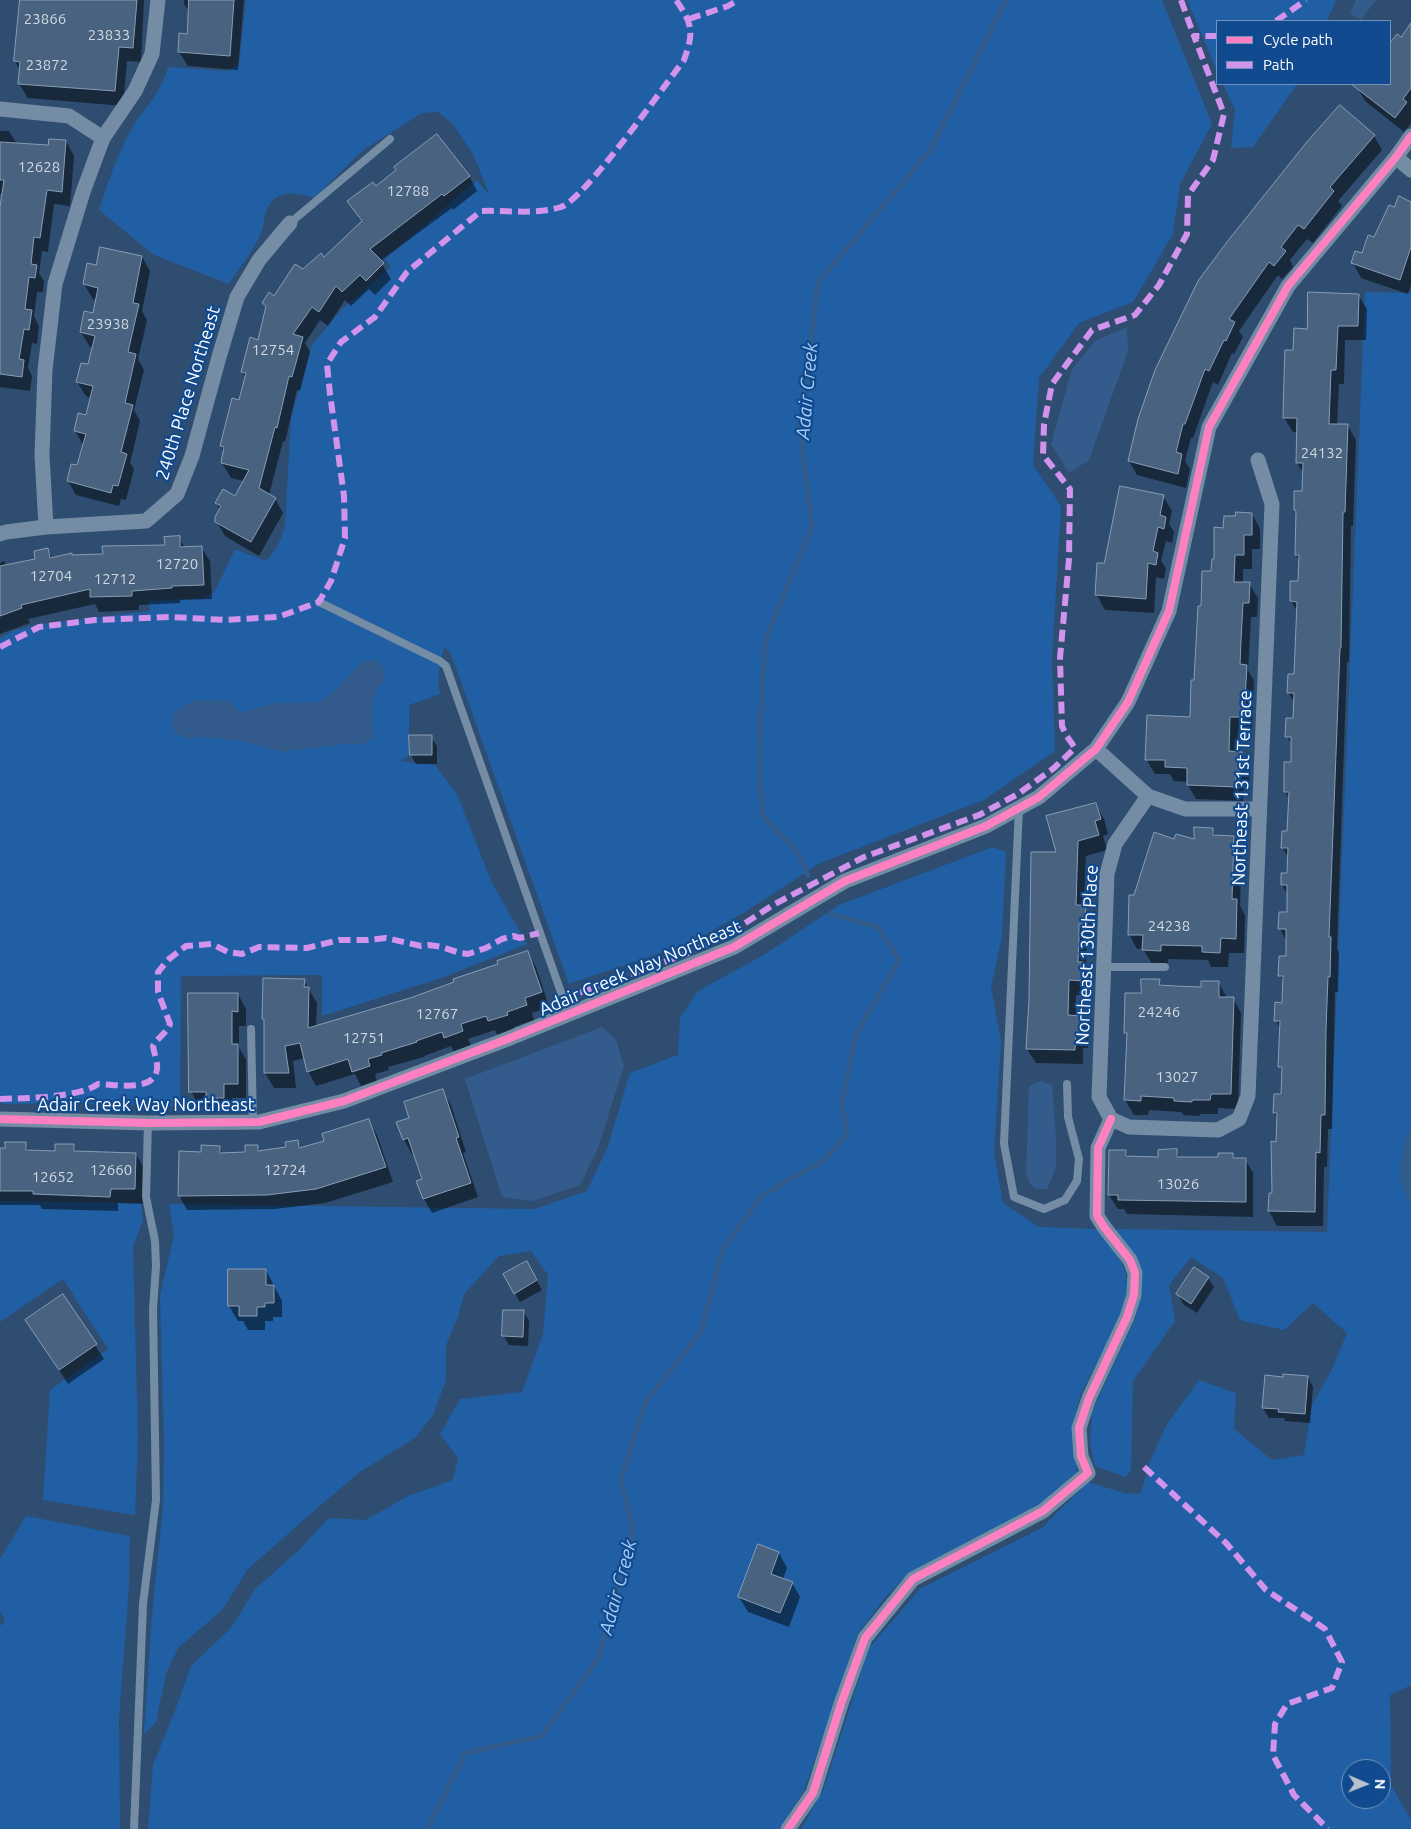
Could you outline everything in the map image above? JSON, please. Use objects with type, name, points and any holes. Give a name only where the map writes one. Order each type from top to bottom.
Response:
[{"type":"street","points":[[46,527],[42,455],[45,370],[55,284],[83,192],[103,138],[135,91],[152,54],[158,0]]},
{"type":"street","points":[[0,109],[69,116],[103,138]]},
{"type":"street","name":"Adair Creek Way Northeast","points":[[0,1119],[148,1123],[259,1122],[344,1101],[569,1015],[734,947],[845,881],[978,829],[1039,797],[1096,749],[1128,702],[1169,611],[1209,427],[1288,286],[1396,157],[1411,136]]},
{"type":"street","points":[[1396,157],[1411,170]]},
{"type":"street","name":"240th Place Northeast","points":[[0,534],[46,527],[146,521],[177,494],[192,456],[219,357],[238,297],[259,260],[290,223]]},
{"type":"street","name":"Northeast 131st Terrace","points":[[1111,1119],[1128,1127],[1218,1130],[1239,1119],[1248,1096],[1272,504],[1258,460]]},
{"type":"street","points":[[1096,749],[1148,796],[1185,809],[1259,809]]},
{"type":"street","name":"Northeast 130th Place","points":[[1111,1119],[1099,1097],[1107,874],[1115,844],[1148,796]]},
{"type":"street","points":[[788,1829],[812,1792],[865,1638],[912,1578],[1043,1511],[1088,1472],[1081,1456],[1079,1428],[1089,1398],[1127,1317],[1134,1295],[1135,1273],[1130,1260],[1097,1216],[1098,1148],[1111,1119]]},
{"type":"lane","points":[[290,223],[390,139]]},
{"type":"lane","points":[[319,602],[440,661],[446,666],[569,1015]]},
{"type":"lane","points":[[1019,807],[1004,1144],[1014,1197],[1044,1209],[1065,1200],[1077,1181],[1079,1159],[1068,1117],[1067,1084]]},
{"type":"lane","points":[[1103,967],[1166,968]]},
{"type":"lane","points":[[251,1029],[253,1122]]},
{"type":"lane","points":[[134,1829],[143,1604],[156,1500],[153,1308],[156,1266],[155,1241],[146,1197],[148,1123]]},
{"type":"shaded area","points":[[246,0],[1162,0],[1212,124],[1180,184],[1173,234],[1133,302],[1079,323],[1039,378],[1033,465],[1061,506],[1052,659],[1055,751],[984,800],[820,863],[745,912],[692,942],[569,984],[451,654],[445,647],[439,670],[440,694],[409,705],[409,756],[400,761],[435,765],[457,794],[492,883],[527,944],[447,976],[322,1016],[322,975],[181,976],[180,1106],[72,1103],[3,1104],[0,1102],[0,638],[13,631],[35,625],[150,611],[149,601],[205,598],[215,591],[235,549],[266,561],[278,544],[285,525],[291,418],[312,345],[341,310],[391,267],[385,259],[477,180],[490,196],[473,154],[453,124],[438,112],[422,113],[363,150],[314,198],[293,193],[280,195],[274,199],[266,212],[257,241],[229,284],[154,255],[99,210],[109,179],[131,130],[161,86],[168,67],[227,71],[239,64]]},
{"type":"shaded area","points":[[1187,0],[1336,0],[1327,20],[1216,20],[1216,69]]},
{"type":"shaded area","points":[[1356,0],[1376,0],[1361,20],[1350,14]]},
{"type":"shaded area","points":[[1223,85],[1296,85],[1253,147],[1231,148],[1235,110]]},
{"type":"shaded area","points":[[1365,292],[1411,293],[1411,1130],[1406,1137],[1402,1184],[1411,1206],[1411,1685],[1390,1695],[1391,1759],[1341,1759],[1341,1809],[1391,1809],[1391,1785],[1411,1820],[1411,1829],[801,1829],[823,1791],[869,1648],[920,1589],[1042,1528],[1088,1482],[1128,1494],[1141,1493],[1150,1461],[1167,1424],[1199,1380],[1236,1393],[1234,1429],[1272,1460],[1304,1455],[1312,1405],[1332,1369],[1347,1333],[1313,1303],[1284,1330],[1240,1320],[1223,1278],[1191,1257],[1169,1285],[1175,1321],[1133,1381],[1131,1471],[1125,1477],[1095,1466],[1090,1444],[1092,1412],[1136,1317],[1142,1288],[1136,1260],[1113,1229],[1327,1232]]},
{"type":"shaded area","points":[[1127,327],[1128,351],[1089,460],[1069,473],[1051,444],[1072,369],[1095,341]]},
{"type":"shaded area","points":[[377,660],[385,671],[385,676],[373,702],[373,738],[363,744],[344,744],[282,752],[242,741],[206,737],[187,738],[175,733],[172,724],[174,712],[194,700],[230,701],[240,713],[274,703],[320,702],[340,686],[360,663]]},
{"type":"shaded area","points":[[993,847],[1006,852],[1002,936],[991,987],[1001,1042],[994,1153],[1003,1203],[1039,1227],[1096,1229],[1123,1265],[1127,1280],[1127,1293],[1117,1324],[1084,1387],[1076,1409],[1074,1454],[1077,1472],[1040,1505],[909,1573],[884,1599],[858,1634],[804,1791],[779,1829],[148,1829],[153,1765],[191,1666],[231,1628],[255,1589],[298,1551],[329,1518],[366,1520],[408,1496],[453,1480],[458,1458],[440,1434],[460,1399],[522,1392],[543,1334],[548,1275],[531,1251],[499,1256],[464,1294],[458,1317],[446,1345],[446,1380],[433,1415],[415,1438],[360,1472],[247,1570],[223,1609],[178,1648],[166,1674],[156,1722],[144,1734],[152,1615],[163,1506],[164,1443],[160,1296],[174,1235],[169,1204],[535,1209],[587,1191],[608,1146],[630,1073],[678,1055],[680,1018],[698,991],[762,956],[839,905]]},
{"type":"shaded area","points":[[602,1027],[616,1040],[624,1066],[598,1148],[580,1185],[532,1201],[502,1197],[465,1079]]},
{"type":"shaded area","points":[[1041,1081],[1052,1085],[1056,1137],[1056,1168],[1047,1189],[1036,1189],[1031,1185],[1026,1174],[1029,1086]]},
{"type":"shaded area","points":[[1411,1130],[1411,1206],[1402,1184],[1401,1171],[1403,1149]]},
{"type":"shaded area","points":[[0,1201],[141,1203],[143,1220],[133,1247],[138,1438],[135,1515],[43,1500],[50,1390],[108,1349],[63,1279],[0,1322]]},
{"type":"shaded area","points":[[26,1516],[130,1536],[129,1587],[119,1718],[120,1829],[0,1829],[0,1626],[5,1622],[0,1611],[0,1559]]},
{"type":"building","points":[[20,0],[137,0],[133,48],[119,47],[115,91],[18,84],[20,62],[14,61]]},
{"type":"building","points":[[189,0],[234,0],[230,56],[178,52],[179,33],[187,34]]},
{"type":"building","points":[[1411,23],[1411,88],[1403,99],[1407,102],[1395,118],[1352,85],[1391,85],[1391,42],[1397,34],[1401,37]]},
{"type":"building","points":[[1340,105],[1375,135],[1330,187],[1334,191],[1304,229],[1298,225],[1281,247],[1286,251],[1274,266],[1269,262],[1229,319],[1235,322],[1209,371],[1205,369],[1185,424],[1183,424],[1176,452],[1182,454],[1178,474],[1128,461],[1138,419],[1155,370],[1198,281],[1306,143]]},
{"type":"building","points":[[437,134],[470,176],[444,196],[442,194],[370,249],[384,263],[366,281],[360,275],[342,292],[336,286],[319,312],[312,307],[293,334],[303,337],[292,377],[289,376],[277,428],[275,427],[259,488],[276,498],[251,542],[215,522],[215,517],[221,506],[215,503],[223,489],[235,496],[249,470],[221,463],[224,447],[220,446],[232,398],[239,400],[246,373],[241,372],[250,337],[258,340],[266,306],[262,303],[269,292],[274,296],[295,264],[303,269],[321,253],[324,257],[362,221],[347,201],[373,182],[376,186],[396,170],[394,167]]},
{"type":"building","points":[[49,139],[66,140],[62,192],[47,190],[40,238],[34,237],[31,264],[37,265],[35,278],[29,277],[25,309],[32,310],[29,330],[24,329],[19,359],[24,360],[22,377],[0,374],[0,207],[4,180],[0,180],[0,142],[48,145]]},
{"type":"building","points":[[1399,196],[1411,202],[1411,247],[1400,280],[1351,263],[1355,251],[1362,253],[1368,235],[1374,237],[1389,205],[1394,207]]},
{"type":"building","points":[[100,247],[142,256],[133,303],[139,304],[128,352],[136,354],[125,403],[133,405],[121,452],[127,454],[118,486],[113,485],[111,493],[67,481],[71,464],[77,465],[86,434],[74,431],[78,413],[86,415],[93,386],[76,382],[81,363],[88,364],[95,336],[80,332],[84,311],[93,313],[98,288],[83,284],[87,263],[96,265]]},
{"type":"building","points":[[1308,292],[1359,294],[1358,326],[1338,326],[1336,370],[1331,370],[1329,424],[1348,424],[1345,512],[1343,512],[1341,648],[1329,937],[1331,937],[1326,1029],[1325,1115],[1321,1115],[1320,1153],[1316,1152],[1315,1212],[1268,1211],[1269,1193],[1272,1193],[1271,1141],[1276,1142],[1277,1113],[1273,1113],[1274,1094],[1281,1094],[1282,1067],[1278,1067],[1280,1021],[1274,1021],[1275,1002],[1282,1003],[1283,976],[1278,976],[1279,956],[1286,956],[1286,929],[1278,929],[1279,912],[1287,912],[1287,885],[1281,885],[1281,873],[1287,873],[1288,848],[1281,848],[1282,831],[1287,831],[1289,792],[1284,792],[1284,762],[1291,762],[1291,737],[1285,737],[1286,718],[1293,718],[1294,693],[1287,693],[1288,674],[1294,674],[1297,602],[1290,601],[1290,581],[1298,581],[1299,555],[1295,555],[1296,511],[1294,510],[1294,491],[1302,491],[1303,463],[1296,463],[1297,418],[1283,418],[1285,350],[1293,350],[1294,328],[1307,329]]},
{"type":"building","points":[[1120,486],[1164,495],[1160,515],[1166,517],[1164,529],[1158,527],[1153,551],[1158,553],[1156,565],[1148,563],[1146,599],[1095,595],[1097,563],[1104,563]]},
{"type":"building","points":[[1236,512],[1252,513],[1252,535],[1244,535],[1244,555],[1235,555],[1234,582],[1250,582],[1249,603],[1243,603],[1241,640],[1240,664],[1247,665],[1244,717],[1230,717],[1229,751],[1242,752],[1242,771],[1236,771],[1236,787],[1187,785],[1187,768],[1165,767],[1165,760],[1145,760],[1147,715],[1190,717],[1191,680],[1194,680],[1198,606],[1201,606],[1202,571],[1211,571],[1212,559],[1214,559],[1214,527],[1223,528],[1224,516],[1235,516]]},
{"type":"building","points":[[180,536],[180,547],[202,546],[204,585],[172,586],[172,588],[132,591],[132,596],[90,597],[90,589],[21,605],[22,608],[0,616],[0,566],[35,559],[34,551],[48,548],[50,558],[72,553],[72,555],[103,554],[102,546],[165,545],[164,537]]},
{"type":"building","points":[[409,735],[432,735],[432,755],[410,755]]},
{"type":"building","points":[[1096,803],[1101,819],[1095,821],[1099,835],[1078,841],[1076,905],[1086,905],[1085,924],[1079,924],[1078,962],[1084,962],[1083,981],[1069,980],[1068,1015],[1081,1016],[1081,1034],[1076,1034],[1075,1050],[1026,1049],[1029,999],[1031,852],[1056,852],[1046,816]]},
{"type":"building","points":[[1194,827],[1213,828],[1213,835],[1234,836],[1232,899],[1237,899],[1236,939],[1221,938],[1220,953],[1202,952],[1202,946],[1161,945],[1161,951],[1142,950],[1143,935],[1128,935],[1129,895],[1134,895],[1154,832],[1174,839],[1176,834],[1194,839]]},
{"type":"building","points":[[528,951],[542,992],[525,998],[527,1005],[507,1012],[508,1015],[488,1021],[486,1016],[461,1024],[463,1031],[444,1038],[442,1032],[381,1053],[382,1055],[368,1059],[370,1066],[352,1072],[348,1059],[307,1072],[300,1043],[285,1046],[289,1073],[264,1073],[263,978],[305,979],[304,987],[309,987],[308,1028],[410,998],[454,982],[453,979],[498,964],[497,961]]},
{"type":"building","points":[[1141,979],[1160,979],[1159,985],[1201,987],[1201,981],[1219,981],[1219,997],[1234,997],[1231,1094],[1211,1094],[1210,1100],[1192,1100],[1192,1102],[1174,1101],[1174,1098],[1141,1096],[1141,1101],[1124,1100],[1127,1033],[1124,1033],[1125,993],[1141,993]]},
{"type":"building","points":[[188,993],[238,993],[238,1012],[232,1011],[232,1044],[238,1044],[238,1084],[224,1084],[224,1098],[206,1098],[206,1092],[189,1092]]},
{"type":"building","points":[[443,1089],[459,1137],[456,1138],[471,1183],[423,1199],[416,1181],[422,1179],[408,1138],[403,1140],[396,1122],[409,1118],[404,1102]]},
{"type":"building","points":[[369,1119],[386,1167],[316,1189],[267,1195],[178,1196],[179,1151],[201,1152],[201,1145],[220,1146],[220,1153],[245,1152],[245,1145],[258,1145],[258,1151],[286,1147],[285,1142],[298,1140],[299,1148],[324,1141],[322,1134]]},
{"type":"building","points":[[5,1142],[26,1142],[26,1150],[55,1151],[55,1144],[74,1144],[74,1151],[136,1153],[135,1189],[111,1189],[110,1197],[33,1194],[33,1191],[0,1191],[0,1148],[5,1148]]},
{"type":"building","points":[[1177,1149],[1177,1157],[1218,1157],[1218,1153],[1233,1153],[1233,1158],[1246,1158],[1246,1202],[1118,1200],[1118,1195],[1108,1195],[1109,1150],[1126,1150],[1126,1156],[1158,1157],[1158,1150]]},
{"type":"building","points":[[527,1261],[537,1280],[514,1294],[503,1274]]},
{"type":"building","points":[[1194,1267],[1209,1277],[1191,1304],[1176,1294]]},
{"type":"building","points":[[228,1269],[266,1269],[266,1285],[274,1285],[274,1303],[265,1303],[265,1307],[257,1307],[257,1316],[239,1316],[239,1306],[228,1306]]},
{"type":"building","points":[[63,1294],[97,1344],[59,1370],[25,1320]]},
{"type":"building","points":[[503,1310],[524,1310],[523,1337],[502,1336]]},
{"type":"building","points":[[1283,1374],[1308,1376],[1305,1414],[1278,1412],[1279,1409],[1262,1408],[1265,1375],[1283,1377]]},
{"type":"building","points":[[758,1544],[779,1552],[771,1574],[793,1582],[780,1613],[738,1597]]},
{"type":"waterway","name":"Adair Creek","points":[[808,875],[798,853],[762,815],[759,752],[765,641],[812,527],[800,430],[818,282],[929,152],[1006,0]]},
{"type":"waterway","name":"Adair Creek","points":[[427,1829],[465,1753],[542,1736],[599,1657],[633,1531],[621,1480],[645,1403],[701,1332],[722,1251],[761,1196],[824,1160],[847,1135],[842,1104],[856,1034],[899,960],[878,927],[831,914]]},
{"type":"marked path","points":[[0,647],[39,627],[95,620],[171,617],[225,620],[278,617],[319,602],[331,581],[345,538],[344,496],[327,364],[341,342],[375,317],[407,272],[481,211],[531,212],[561,207],[572,200],[587,185],[624,141],[684,60],[690,29],[686,16],[676,0]]},
{"type":"marked path","points":[[689,19],[728,6],[738,0]]},
{"type":"marked path","points":[[1181,0],[1194,36]]},
{"type":"marked path","points":[[1277,20],[1306,0]]},
{"type":"marked path","points":[[563,999],[694,951],[739,927],[773,905],[864,857],[979,815],[1018,794],[1054,768],[1075,748],[1062,726],[1060,658],[1069,559],[1070,489],[1043,455],[1044,424],[1052,384],[1092,330],[1135,315],[1159,285],[1187,234],[1188,195],[1213,160],[1224,114],[1194,36],[1216,36]]},
{"type":"marked path","points":[[0,1099],[65,1095],[89,1089],[98,1084],[132,1086],[149,1081],[154,1077],[157,1069],[153,1046],[170,1024],[158,992],[158,972],[169,959],[186,946],[212,944],[228,952],[242,954],[259,947],[307,948],[339,940],[386,938],[421,946],[442,947],[468,954],[486,948],[502,939],[513,936],[520,938],[539,933]]},
{"type":"marked path","points":[[1144,1467],[1226,1543],[1266,1590],[1325,1629],[1342,1662],[1332,1688],[1287,1704],[1275,1724],[1273,1755],[1294,1795],[1328,1829]]},
{"type":"cycle path","points":[[0,1119],[148,1123],[259,1122],[344,1101],[505,1040],[734,947],[845,881],[986,826],[1039,797],[1096,749],[1128,702],[1169,611],[1209,427],[1288,286],[1396,157],[1411,136]]},
{"type":"cycle path","points":[[788,1829],[813,1793],[841,1704],[865,1638],[913,1579],[1043,1511],[1088,1473],[1081,1456],[1079,1428],[1089,1398],[1127,1317],[1134,1295],[1135,1273],[1130,1260],[1097,1216],[1098,1148],[1111,1119]]}]
